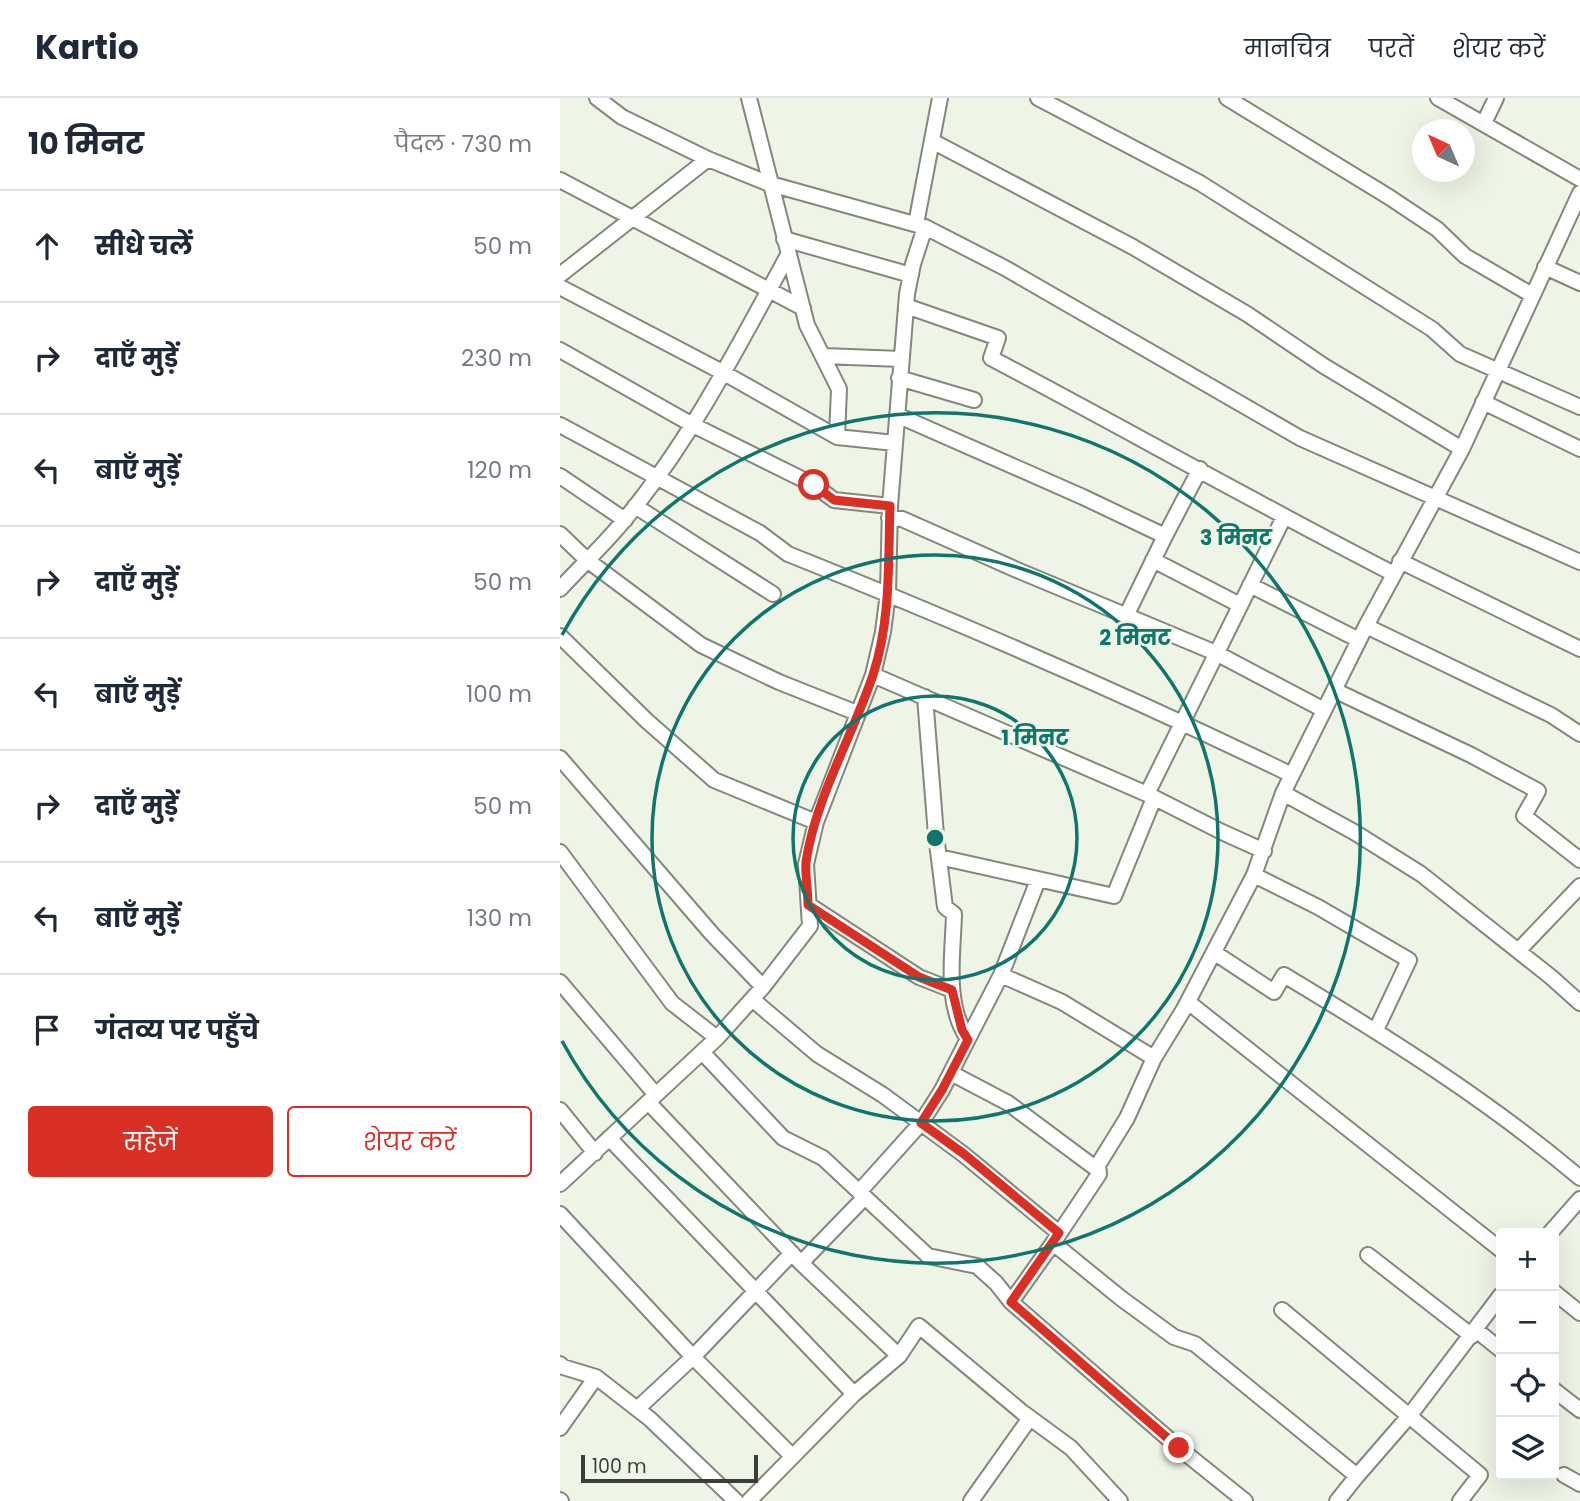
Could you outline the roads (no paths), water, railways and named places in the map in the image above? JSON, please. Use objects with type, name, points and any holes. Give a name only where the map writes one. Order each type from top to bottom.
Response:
[{"type":"street","points":[[597,98],[622,117],[708,159],[772,184],[920,226],[1005,268],[1300,438],[1580,562]]},
{"type":"street","points":[[749,98],[807,325],[839,389],[837,438]]},
{"type":"street","points":[[562,1179],[595,1153],[717,1038],[763,987],[810,926],[806,863],[816,822],[873,675],[883,632],[888,593],[890,512],[906,306],[940,98]]},
{"type":"street","points":[[1038,98],[1200,183],[1432,329],[1460,354],[1580,407]]},
{"type":"street","points":[[1227,98],[1389,197],[1437,229],[1465,256],[1532,295]]},
{"type":"street","points":[[1438,98],[1580,179]]},
{"type":"street","points":[[1484,123],[1496,98]]},
{"type":"street","points":[[932,141],[1133,247],[1247,314],[1324,366],[1462,449]]},
{"type":"street","points":[[560,275],[708,159]]},
{"type":"street","points":[[560,180],[803,308]]},
{"type":"street","points":[[1011,1302],[1099,1174],[1098,1165],[1127,1118],[1154,1058],[1214,953],[1254,875],[1283,793],[1366,625],[1462,449],[1580,193]]},
{"type":"street","points":[[784,239],[911,275]]},
{"type":"street","points":[[560,589],[625,520],[656,478],[724,373],[788,255]]},
{"type":"street","points":[[1545,267],[1580,283]]},
{"type":"street","points":[[560,287],[724,373],[837,438],[895,443]]},
{"type":"street","points":[[906,306],[998,338],[991,358],[1200,469],[1284,517],[1580,649]]},
{"type":"street","points":[[560,350],[691,424],[814,485],[834,500],[890,512],[1216,653],[1324,710]]},
{"type":"street","points":[[823,356],[901,359]]},
{"type":"street","points":[[900,378],[974,400]]},
{"type":"street","points":[[1483,402],[1580,449]]},
{"type":"street","points":[[897,415],[1165,536]]},
{"type":"street","points":[[560,425],[760,533],[788,554],[888,593],[1182,722],[1292,775]]},
{"type":"street","points":[[1126,615],[1200,469]]},
{"type":"street","points":[[560,475],[625,520]]},
{"type":"street","points":[[635,506],[773,594]]},
{"type":"street","points":[[939,857],[1114,896],[1150,796],[1182,722],[1284,517]]},
{"type":"street","points":[[560,534],[587,560],[701,645],[779,682],[857,713]]},
{"type":"street","points":[[1153,560],[1240,605]]},
{"type":"street","points":[[1250,585],[1359,640]]},
{"type":"street","points":[[1366,625],[1551,715],[1580,734]]},
{"type":"street","points":[[560,636],[647,721],[715,780],[816,822]]},
{"type":"street","points":[[873,675],[1150,796],[1264,851]]},
{"type":"street","points":[[1334,690],[1538,790],[1524,816],[1580,860]]},
{"type":"street","points":[[925,697],[945,907],[954,914],[952,990],[962,1030],[968,1040]]},
{"type":"street","points":[[560,758],[712,934],[763,987]]},
{"type":"street","points":[[1283,793],[1354,832],[1421,874],[1580,1003]]},
{"type":"street","points":[[560,852],[672,1003],[717,1038]]},
{"type":"street","points":[[1254,875],[1318,907],[1409,960],[1376,1030]]},
{"type":"street","points":[[638,1409],[693,1357],[755,1292],[797,1258],[862,1195],[921,1123],[951,1073],[1001,975],[1038,880]]},
{"type":"street","points":[[1518,951],[1580,886]]},
{"type":"street","points":[[808,905],[919,977],[952,990]]},
{"type":"street","points":[[1214,953],[1274,992],[1284,975],[1376,1030],[1468,1091],[1548,1150],[1580,1178]]},
{"type":"street","points":[[1001,975],[1062,1002],[1154,1058]]},
{"type":"street","points":[[560,982],[652,1099],[797,1258],[899,1356]]},
{"type":"street","points":[[752,999],[817,1054],[883,1096],[964,1154],[1122,1299],[1174,1337],[1195,1344],[1357,1476]]},
{"type":"street","points":[[1188,1002],[1496,1246]]},
{"type":"street","points":[[702,1052],[783,1138],[823,1158],[928,1256],[977,1266],[996,1283],[1011,1302],[1179,1448],[1245,1501]]},
{"type":"street","points":[[951,1073],[1008,1104],[1098,1170]]},
{"type":"street","points":[[560,1110],[595,1153]]},
{"type":"street","points":[[609,1138],[854,1394]]},
{"type":"street","points":[[1554,1228],[1580,1199]]},
{"type":"street","points":[[560,1214],[693,1357],[792,1456]]},
{"type":"street","points":[[1368,1255],[1496,1347]]},
{"type":"street","points":[[1559,1296],[1580,1313]]},
{"type":"street","points":[[1337,1501],[1410,1415],[1496,1302]]},
{"type":"street","points":[[1282,1310],[1480,1475],[1460,1501]]},
{"type":"street","points":[[749,1501],[854,1394],[899,1356],[919,1326],[1030,1418],[1071,1448],[1120,1501]]},
{"type":"street","points":[[560,1364],[596,1377],[638,1409],[736,1501]]},
{"type":"street","points":[[560,1428],[596,1377]]},
{"type":"street","points":[[1559,1394],[1580,1410]]},
{"type":"street","points":[[971,1501],[1030,1418]]},
{"type":"street","points":[[1564,1475],[1580,1484]]}]
